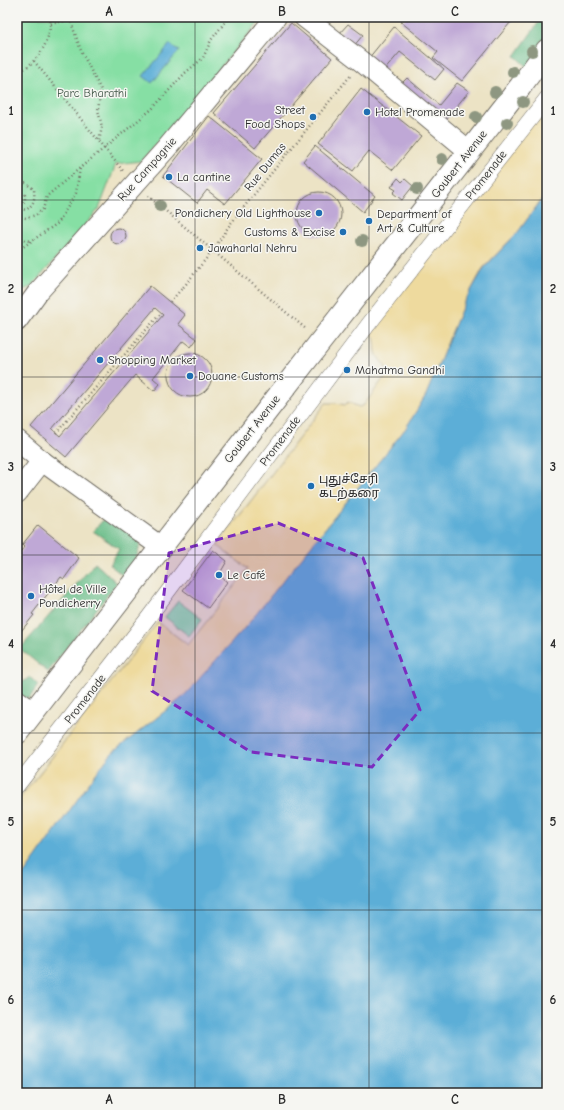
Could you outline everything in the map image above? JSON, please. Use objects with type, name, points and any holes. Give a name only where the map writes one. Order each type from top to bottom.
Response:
[{"type":"street","name":"Rue Campagnie","points":[[17,321],[38,292],[166,149],[276,17]]},
{"type":"street","points":[[304,17],[362,62],[470,151]]},
{"type":"street","name":"Goubert Avenue","points":[[17,733],[25,706],[161,547],[520,87],[547,50]]},
{"type":"street","name":"Promenade","points":[[17,786],[148,618],[368,325],[547,98]]},
{"type":"street","points":[[17,302],[38,292]]},
{"type":"street","points":[[17,440],[42,461],[161,547]]},
{"type":"street","points":[[17,493],[42,461]]},
{"type":"path","points":[[17,73],[34,61],[42,50],[48,37],[51,24],[50,17]]},
{"type":"path","points":[[51,24],[80,17]]},
{"type":"path","points":[[17,216],[26,218],[36,215],[43,209],[47,196],[152,109],[186,73],[203,58],[211,40],[230,17]]},
{"type":"path","points":[[70,19],[81,51],[101,90],[98,110],[102,127],[99,142]]},
{"type":"path","points":[[34,61],[116,164]]},
{"type":"path","name":"Rue Dumas","points":[[170,302],[213,250],[231,223],[362,62]]},
{"type":"path","points":[[17,251],[58,223],[76,193],[80,168]]},
{"type":"path","points":[[17,184],[25,183],[34,189],[35,197],[32,206],[26,210],[17,208]]},
{"type":"path","points":[[134,184],[321,341]]},
{"type":"path","points":[[17,192],[25,195],[25,201],[22,204],[22,197],[17,196]]},
{"type":"path","points":[[17,238],[31,241]]},
{"type":"path","points":[[56,433],[161,313]]},
{"type":"highlighted area","points":[[278,523],[363,558],[420,710],[372,767],[251,752],[152,691],[169,553]]},
{"type":"green space","name":"Parc Bharathi","points":[[17,17],[263,17],[141,161],[116,164],[99,209],[31,287],[17,292]]},
{"type":"green space","points":[[541,19],[547,23],[547,40],[527,67],[515,56]]},
{"type":"green space","points":[[107,516],[142,538],[135,563],[127,579],[110,565],[119,549],[93,531]]},
{"type":"green space","points":[[95,563],[117,583],[48,672],[20,649]]},
{"type":"green space","points":[[178,601],[202,619],[189,636],[165,617]]},
{"type":"green space","points":[[30,677],[38,685],[29,699],[17,695],[17,686]]},
{"type":"sand","name":"புதுச்சேரி கடற்கரை","points":[[547,102],[547,192],[518,232],[483,268],[464,303],[426,395],[406,428],[249,623],[183,697],[112,753],[17,882],[17,802],[158,622],[188,645],[248,569],[217,545],[326,403],[345,405],[348,402],[359,407],[364,405],[387,372],[385,366],[378,358],[374,339],[370,330]]},
{"type":"water","points":[[170,44],[179,51],[152,83],[143,76]]},
{"type":"water","points":[[547,192],[547,1093],[17,1093],[17,882],[112,753],[183,697],[249,623],[406,428],[426,395],[464,303],[484,268],[518,232]]},
{"type":"building","points":[[406,17],[515,17],[462,81],[433,58],[438,52],[401,22]]},
{"type":"building","points":[[291,23],[332,58],[255,148],[214,113]]},
{"type":"building","points":[[348,24],[363,35],[353,47],[338,35]]},
{"type":"building","points":[[394,27],[444,69],[435,80],[400,52],[383,72],[368,59]]},
{"type":"building","points":[[407,78],[439,105],[457,83],[469,91],[444,122],[399,86]]},
{"type":"building","name":"Hotel Promenade","points":[[361,89],[421,136],[393,170],[369,151],[353,171],[318,144]]},
{"type":"building","points":[[209,116],[262,159],[225,204],[207,190],[197,203],[163,176]]},
{"type":"building","points":[[315,146],[375,196],[363,212],[303,161]]},
{"type":"building","points":[[398,178],[402,182],[405,179],[413,186],[402,200],[393,193],[396,190],[391,187]]},
{"type":"building","name":"Pondichery Old Lighthouse","points":[[319,192],[331,196],[337,202],[341,214],[337,226],[331,232],[319,236],[307,232],[301,226],[297,214],[301,202],[307,196]]},
{"type":"building","points":[[118,228],[124,230],[126,236],[124,242],[118,244],[112,242],[110,236],[112,230]]},
{"type":"building","points":[[150,286],[185,315],[178,324],[197,339],[191,347],[183,341],[153,378],[160,384],[154,391],[135,375],[66,457],[31,427]],"holes":[[[155,308],[163,315],[60,436],[52,429]]]},
{"type":"building","name":"Douane Customs","points":[[190,353],[202,357],[208,363],[212,375],[208,387],[202,393],[190,397],[178,393],[172,387],[168,375],[172,363],[178,357]]},
{"type":"building","name":"Hôtel de Ville Pondicherry","points":[[38,525],[79,558],[64,579],[61,577],[32,614],[34,615],[18,635],[17,556],[24,547],[22,545]]},
{"type":"building","points":[[213,550],[227,561],[219,575],[227,582],[208,608],[183,590]]},
{"type":"place","name":"Hotel Promenade","points":[[367,112]]},
{"type":"place","name":"Street Food Shops","points":[[313,117]]},
{"type":"place","name":"La cantine","points":[[169,177]]},
{"type":"place","name":"Pondichery Old Lighthouse","points":[[319,213]]},
{"type":"place","name":"Department of Art & Culture","points":[[369,221]]},
{"type":"place","name":"Customs & Excise","points":[[343,232]]},
{"type":"place","name":"Jawaharlal Nehru","points":[[200,248]]},
{"type":"place","name":"Shopping Market","points":[[100,360]]},
{"type":"place","name":"Mahatma Gandhi","points":[[347,370]]},
{"type":"place","name":"Douane Customs","points":[[190,376]]},
{"type":"place","name":"புதுச்சேரி கடற்கரை","points":[[311,486]]},
{"type":"place","name":"Le Café","points":[[219,575]]},
{"type":"place","name":"Hôtel de Ville Pondicherry","points":[[31,596]]}]
